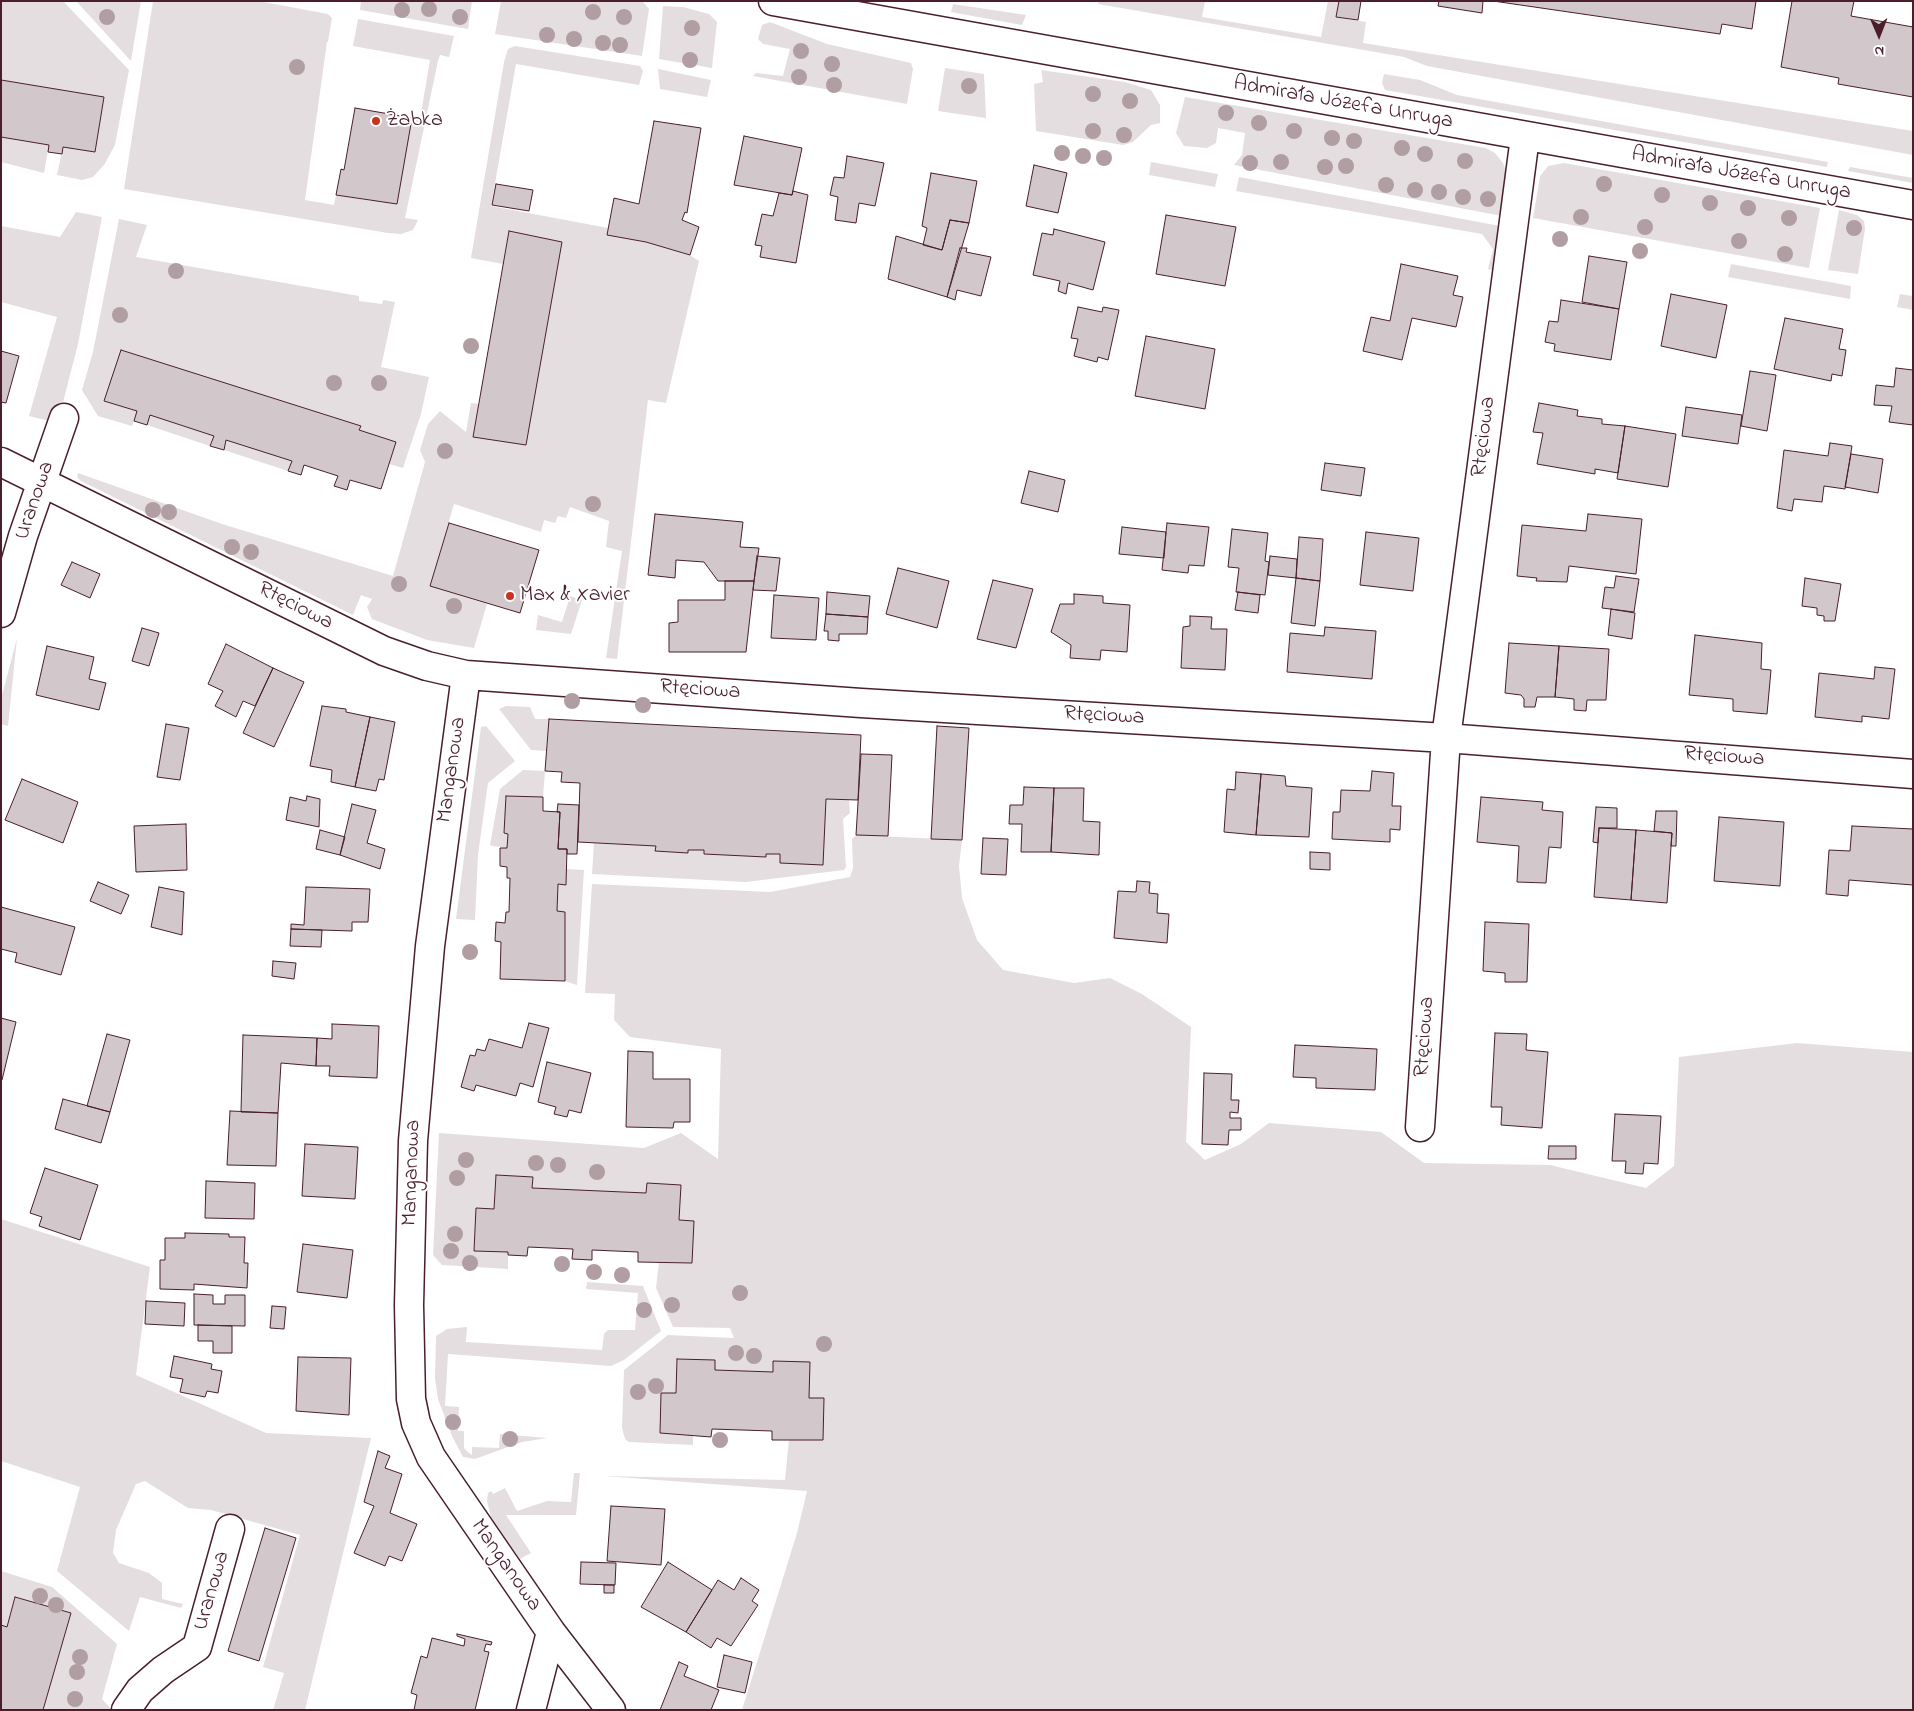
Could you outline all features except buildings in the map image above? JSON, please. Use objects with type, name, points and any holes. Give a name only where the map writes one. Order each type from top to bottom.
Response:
[{"type":"street","name":"Admirała Józefa Unruga","points":[[773,1],[1913,205]]},
{"type":"street","name":"Rtęciowa","points":[[1420,1127],[1446,738],[1526,137]]},
{"type":"street","name":"Uranowa","points":[[1,613],[23,536],[44,481],[64,418]]},
{"type":"street","name":"Rtęciowa","points":[[1,462],[44,481],[384,651],[427,666],[466,675],[861,703],[1446,738],[1913,774]]},
{"type":"street","name":"Manganowa","points":[[466,675],[430,946],[413,1141],[409,1306],[411,1399],[416,1423],[431,1457],[551,1632],[611,1710]]},
{"type":"street","name":"Uranowa","points":[[126,1710],[146,1685],[163,1670],[197,1647],[230,1529]]},
{"type":"street","name":"Manganowa","points":[[531,1710],[551,1632]]},
{"type":"shaded area","points":[[1,1],[63,1],[129,70],[115,145],[104,165],[93,177],[82,180],[57,175],[63,147],[95,152],[104,97],[1,80]]},
{"type":"shaded area","points":[[76,1],[141,1],[131,61]]},
{"type":"shaded area","points":[[153,1],[258,1],[328,14],[332,18],[305,200],[334,205],[336,195],[372,201],[412,118],[420,119],[430,60],[353,46],[358,19],[454,36],[449,57],[440,55],[438,61],[405,218],[418,220],[413,230],[401,234],[388,233],[124,189]]},
{"type":"shaded area","points":[[361,1],[472,1],[468,29],[360,10]]},
{"type":"shaded area","points":[[501,1],[643,2],[649,9],[642,56],[495,34]]},
{"type":"shaded area","points":[[1099,1],[1205,1],[1202,17],[1321,37],[1328,1],[1339,1],[1336,17],[1366,22],[1363,43],[1913,131],[1913,155],[1427,66],[1404,57],[1098,4]]},
{"type":"shaded area","points":[[953,4],[1026,15],[1022,25],[951,12]]},
{"type":"shaded area","points":[[663,6],[683,7],[709,14],[717,22],[712,68],[659,59]]},
{"type":"shaded area","points":[[770,22],[827,44],[911,63],[913,69],[907,104],[753,76],[756,73],[783,76],[790,49],[763,44],[758,39],[762,25]]},
{"type":"shaded area","points":[[515,46],[640,66],[643,71],[639,85],[516,64],[491,206],[608,228],[607,235],[646,242],[690,255],[699,261],[666,403],[648,400],[617,659],[606,658],[622,551],[606,547],[609,521],[570,507],[566,518],[558,516],[555,523],[544,520],[541,532],[454,504],[430,586],[487,604],[474,648],[427,640],[372,619],[367,607],[372,599],[361,595],[353,615],[81,481],[77,477],[78,473],[222,524],[393,576],[425,462],[420,450],[428,424],[440,411],[466,432],[471,403],[479,404],[473,437],[526,445],[562,242],[509,231],[503,264],[471,258],[504,62],[508,49]]},
{"type":"shaded area","points":[[945,68],[984,74],[986,118],[938,111]]},
{"type":"shaded area","points":[[658,69],[711,80],[707,97],[660,89]]},
{"type":"shaded area","points":[[1041,70],[1125,82],[1151,90],[1160,105],[1160,123],[1151,125],[1133,142],[1123,145],[1036,131],[1034,84],[1043,82]]},
{"type":"shaded area","points":[[1384,74],[1420,80],[1457,95],[1828,162],[1827,167],[1385,90],[1382,83]]},
{"type":"shaded area","points":[[1185,97],[1486,148],[1495,153],[1503,163],[1507,175],[1502,216],[1234,165],[1242,155],[1245,133],[1218,128],[1216,143],[1207,148],[1184,146],[1176,133]]},
{"type":"shaded area","points":[[1,137],[49,145],[44,173],[1,162]]},
{"type":"shaded area","points":[[1151,162],[1218,174],[1215,187],[1149,175]]},
{"type":"shaded area","points":[[1564,163],[1820,208],[1809,268],[1533,218],[1540,176],[1548,166]]},
{"type":"shaded area","points":[[1850,167],[1913,178],[1913,183],[1848,171]]},
{"type":"shaded area","points":[[1239,177],[1500,226],[1492,270],[1488,269],[1493,249],[1482,234],[1236,191]]},
{"type":"shaded area","points":[[1839,210],[1857,215],[1864,221],[1865,229],[1858,274],[1828,270]]},
{"type":"shaded area","points":[[76,212],[102,217],[78,344],[60,414],[51,420],[45,420],[29,416],[57,317],[1,302],[1,226],[60,237]]},
{"type":"shaded area","points":[[119,219],[147,225],[136,257],[359,296],[359,301],[382,304],[383,300],[395,302],[381,367],[429,377],[421,414],[403,468],[389,464],[396,442],[359,430],[361,426],[121,350],[104,401],[137,411],[134,421],[132,426],[98,416],[82,390],[93,352]]},
{"type":"shaded area","points":[[1731,264],[1851,286],[1850,299],[1728,277]]},
{"type":"shaded area","points":[[1900,294],[1913,296],[1913,310],[1897,307]]},
{"type":"shaded area","points":[[150,415],[214,436],[210,446],[147,425]]},
{"type":"shaded area","points":[[226,440],[292,461],[288,471],[224,450]]},
{"type":"shaded area","points":[[570,596],[582,600],[571,634],[536,630],[538,615],[562,622]]},
{"type":"shaded area","points":[[17,638],[8,726],[1,724],[1,699]]},
{"type":"shaded area","points":[[506,706],[530,707],[535,719],[549,719],[546,751],[531,750],[499,709]]},
{"type":"shaded area","points":[[486,726],[515,761],[488,783],[478,855],[475,920],[456,919],[481,727]]},
{"type":"shaded area","points":[[523,770],[545,771],[543,797],[506,796],[504,833],[508,834],[507,848],[490,845],[500,789]]},
{"type":"shaded area","points":[[826,799],[849,800],[850,813],[843,819],[846,867],[844,870],[746,882],[592,874],[594,843],[656,846],[656,851],[687,853],[688,850],[704,850],[704,854],[766,857],[766,854],[780,854],[781,863],[823,865]]},
{"type":"shaded area","points":[[856,835],[962,840],[959,866],[962,898],[977,940],[1003,970],[1074,983],[1110,978],[1142,994],[1191,1027],[1186,1142],[1205,1160],[1241,1144],[1269,1123],[1381,1132],[1424,1163],[1550,1165],[1646,1188],[1674,1166],[1679,1057],[1797,1043],[1913,1052],[1913,1710],[742,1710],[797,1533],[807,1491],[604,1476],[785,1480],[789,1439],[824,1398],[809,1398],[773,1361],[773,1372],[715,1370],[715,1360],[677,1359],[676,1393],[661,1393],[660,1432],[693,1434],[693,1445],[629,1442],[625,1439],[622,1428],[624,1370],[668,1335],[734,1338],[730,1328],[673,1327],[656,1288],[659,1262],[692,1263],[694,1221],[679,1220],[681,1185],[647,1183],[646,1193],[532,1188],[533,1177],[496,1175],[494,1209],[476,1208],[474,1251],[508,1252],[508,1269],[442,1265],[433,1255],[439,1133],[644,1148],[681,1133],[718,1159],[721,1049],[630,1037],[614,1020],[615,994],[585,993],[592,884],[770,892],[850,877],[853,868],[852,839]]},
{"type":"shaded area","points":[[567,869],[584,870],[577,985],[565,981],[565,912],[557,911],[558,884],[566,884]]},
{"type":"shaded area","points":[[1,1219],[150,1267],[136,1375],[266,1433],[371,1438],[305,1710],[273,1710],[284,1673],[263,1667],[300,1535],[211,1510],[188,1508],[145,1481],[136,1484],[116,1530],[113,1553],[119,1563],[149,1573],[162,1583],[162,1599],[183,1604],[181,1608],[140,1597],[129,1631],[57,1571],[80,1487],[1,1461]]},
{"type":"shaded area","points":[[587,1282],[643,1286],[661,1331],[624,1360],[611,1366],[448,1354],[445,1406],[459,1407],[458,1431],[464,1431],[464,1448],[469,1453],[472,1455],[472,1447],[499,1448],[500,1434],[547,1438],[522,1442],[475,1459],[463,1457],[452,1436],[438,1399],[435,1379],[436,1336],[447,1329],[467,1327],[466,1342],[602,1350],[604,1334],[608,1330],[635,1330],[638,1293],[586,1289]]},
{"type":"shaded area","points":[[574,1473],[580,1473],[576,1515],[506,1515],[531,1553],[520,1559],[491,1517],[487,1501],[488,1493],[491,1491],[493,1494],[505,1488],[517,1511],[547,1501],[571,1502]]},
{"type":"shaded area","points":[[1,1571],[52,1587],[117,1644],[102,1699],[112,1710],[43,1710],[71,1613],[15,1597],[7,1627],[1,1625]]},
{"type":"place","name":"Żabka","points":[[376,121]]},
{"type":"place","name":"Max & Xavier","points":[[510,596]]}]
